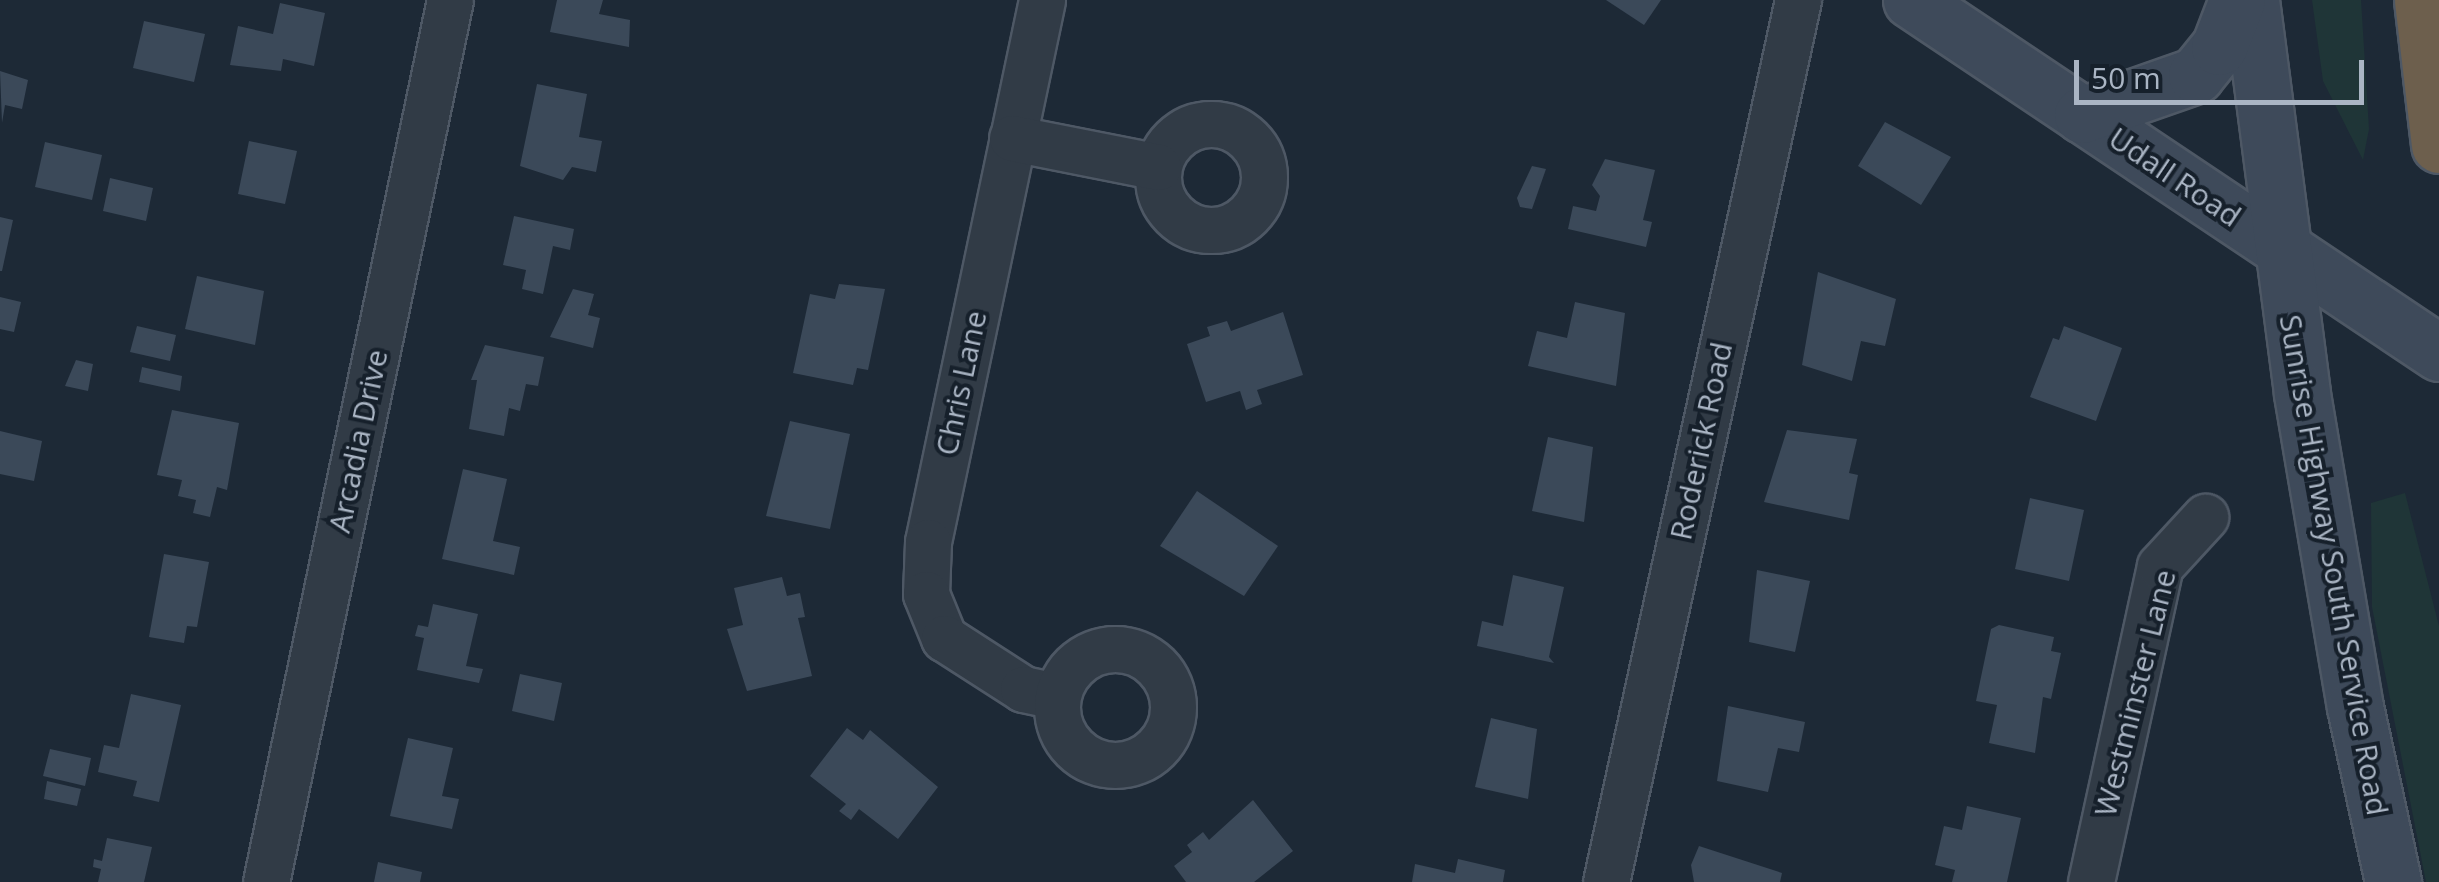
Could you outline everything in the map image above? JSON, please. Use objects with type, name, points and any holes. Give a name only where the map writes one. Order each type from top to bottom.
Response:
[{"type":"highway","points":[[2422,0],[2439,145]]},
{"type":"main road","name":"Udall Road","points":[[1911,0],[2439,353]]},
{"type":"main road","points":[[2082,114],[2196,76],[2219,47],[2238,0]]},
{"type":"main road","name":"Sunrise Highway South Service Road","points":[[2251,0],[2279,247],[2338,613],[2393,882]]},
{"type":"street","name":"Arcadia Drive","points":[[266,882],[450,0]]},
{"type":"street","name":"Chris Lane","points":[[1042,0],[928,542],[926,594],[944,638],[1023,689],[1057,696]]},
{"type":"street","name":"Roderick Road","points":[[1606,882],[1798,0]]},
{"type":"street","points":[[1012,138],[1158,167]]},
{"type":"street","name":"Westminster Lane","points":[[2091,882],[2160,566],[2205,518]]},
{"type":"green space","points":[[2312,0],[2361,0],[2369,129],[2363,160],[2323,81]]},
{"type":"green space","points":[[2405,493],[2439,626],[2439,882],[2426,882],[2372,607],[2371,503]]},
{"type":"building","points":[[557,0],[603,0],[599,14],[630,20],[629,47],[550,32]]},
{"type":"building","points":[[1606,0],[1661,0],[1644,25]]},
{"type":"building","points":[[280,3],[325,13],[314,66],[283,59],[281,71],[230,65],[238,26],[273,34]]},
{"type":"building","points":[[144,21],[205,34],[194,82],[133,68]]},
{"type":"building","points":[[0,71],[28,80],[22,109],[5,105],[2,123]]},
{"type":"building","points":[[537,84],[587,94],[579,137],[602,141],[596,172],[572,167],[563,180],[520,166]]},
{"type":"building","points":[[1885,122],[1951,157],[1921,205],[1858,166]]},
{"type":"building","points":[[249,141],[297,151],[285,204],[238,194]]},
{"type":"building","points":[[45,142],[102,155],[92,200],[35,187]]},
{"type":"building","points":[[1605,159],[1655,170],[1643,220],[1652,222],[1646,247],[1568,229],[1573,206],[1596,211],[1600,196],[1592,185]]},
{"type":"building","points":[[1532,166],[1546,169],[1532,209],[1520,207],[1517,198]]},
{"type":"building","points":[[110,178],[153,188],[146,221],[103,211]]},
{"type":"building","points":[[514,216],[574,229],[570,250],[553,246],[543,294],[522,289],[526,270],[503,265]]},
{"type":"building","points":[[0,217],[13,220],[2,271],[0,271]]},
{"type":"building","points":[[1818,272],[1896,299],[1885,346],[1861,341],[1852,381],[1802,365]]},
{"type":"building","points":[[197,276],[264,291],[255,345],[185,329]]},
{"type":"building","points":[[839,284],[885,289],[868,370],[857,368],[853,385],[793,373],[810,294],[835,299]]},
{"type":"building","points":[[573,289],[594,294],[588,315],[600,318],[593,348],[550,337]]},
{"type":"building","points":[[0,297],[21,302],[14,332],[0,329]]},
{"type":"building","points":[[1575,302],[1625,313],[1616,386],[1528,366],[1537,331],[1567,338]]},
{"type":"building","points":[[1283,312],[1303,375],[1257,390],[1262,404],[1246,410],[1240,391],[1206,402],[1187,344],[1210,336],[1207,327],[1227,321],[1231,331]]},
{"type":"building","points":[[137,326],[176,335],[170,361],[130,352]]},
{"type":"building","points":[[2064,326],[2122,348],[2096,421],[2030,397],[2053,338],[2059,340]]},
{"type":"building","points":[[485,345],[544,357],[538,386],[526,384],[520,411],[509,408],[504,436],[469,429],[477,380],[471,380]]},
{"type":"building","points":[[76,360],[93,364],[88,391],[65,386]]},
{"type":"building","points":[[142,367],[182,376],[180,391],[139,382]]},
{"type":"building","points":[[172,410],[239,423],[227,490],[217,487],[210,517],[193,513],[196,500],[178,496],[182,480],[157,475]]},
{"type":"building","points":[[790,421],[850,434],[830,529],[766,516]]},
{"type":"building","points":[[1787,430],[1857,439],[1849,473],[1858,475],[1849,520],[1764,502]]},
{"type":"building","points":[[0,431],[42,441],[34,481],[0,474]]},
{"type":"building","points":[[1548,437],[1593,447],[1584,522],[1532,511]]},
{"type":"building","points":[[463,469],[507,479],[493,541],[520,547],[514,575],[442,559]]},
{"type":"building","points":[[1197,491],[1278,546],[1244,596],[1160,546]]},
{"type":"building","points":[[2030,498],[2084,510],[2069,581],[2015,569]]},
{"type":"building","points":[[164,554],[209,562],[197,627],[187,626],[184,643],[149,637]]},
{"type":"building","points":[[1757,570],[1810,581],[1795,652],[1749,642]]},
{"type":"building","points":[[1513,575],[1564,587],[1549,657],[1554,663],[1477,646],[1482,621],[1503,626]]},
{"type":"building","points":[[782,577],[787,596],[800,593],[805,617],[798,618],[812,676],[747,691],[727,629],[743,625],[734,588]]},
{"type":"building","points":[[433,604],[478,614],[466,666],[483,669],[479,683],[417,670],[424,638],[415,636],[418,625],[428,627]]},
{"type":"building","points":[[1999,625],[2054,637],[2051,651],[2061,653],[2051,699],[2043,697],[2035,753],[1989,743],[1997,705],[1976,701],[1991,629]]},
{"type":"building","points":[[520,674],[562,683],[554,721],[512,711]]},
{"type":"building","points":[[131,694],[181,705],[159,802],[133,796],[137,781],[98,772],[104,745],[119,748]]},
{"type":"building","points":[[1728,706],[1805,722],[1799,752],[1778,748],[1768,792],[1717,781]]},
{"type":"building","points":[[1491,718],[1537,729],[1528,799],[1475,787]]},
{"type":"building","points":[[847,728],[863,740],[870,730],[938,787],[898,839],[859,809],[851,820],[839,811],[846,804],[810,776]]},
{"type":"building","points":[[408,738],[453,748],[442,796],[459,799],[452,829],[390,816]]},
{"type":"building","points":[[50,749],[91,758],[85,786],[43,776]]},
{"type":"building","points":[[47,781],[81,789],[77,806],[44,799]]},
{"type":"building","points":[[1253,800],[1293,851],[1254,882],[1186,882],[1174,866],[1192,852],[1187,845],[1203,832],[1209,840]]},
{"type":"building","points":[[1967,806],[2021,818],[2007,882],[1952,882],[1955,870],[1935,865],[1944,826],[1962,830]]},
{"type":"building","points":[[107,838],[152,847],[144,882],[98,882],[101,869],[93,867],[94,859],[102,861]]},
{"type":"building","points":[[1699,846],[1782,873],[1780,882],[1694,882],[1691,865]]},
{"type":"building","points":[[1458,859],[1505,870],[1503,882],[1412,882],[1415,864],[1455,873]]},
{"type":"building","points":[[378,862],[422,872],[420,882],[374,882]]}]
